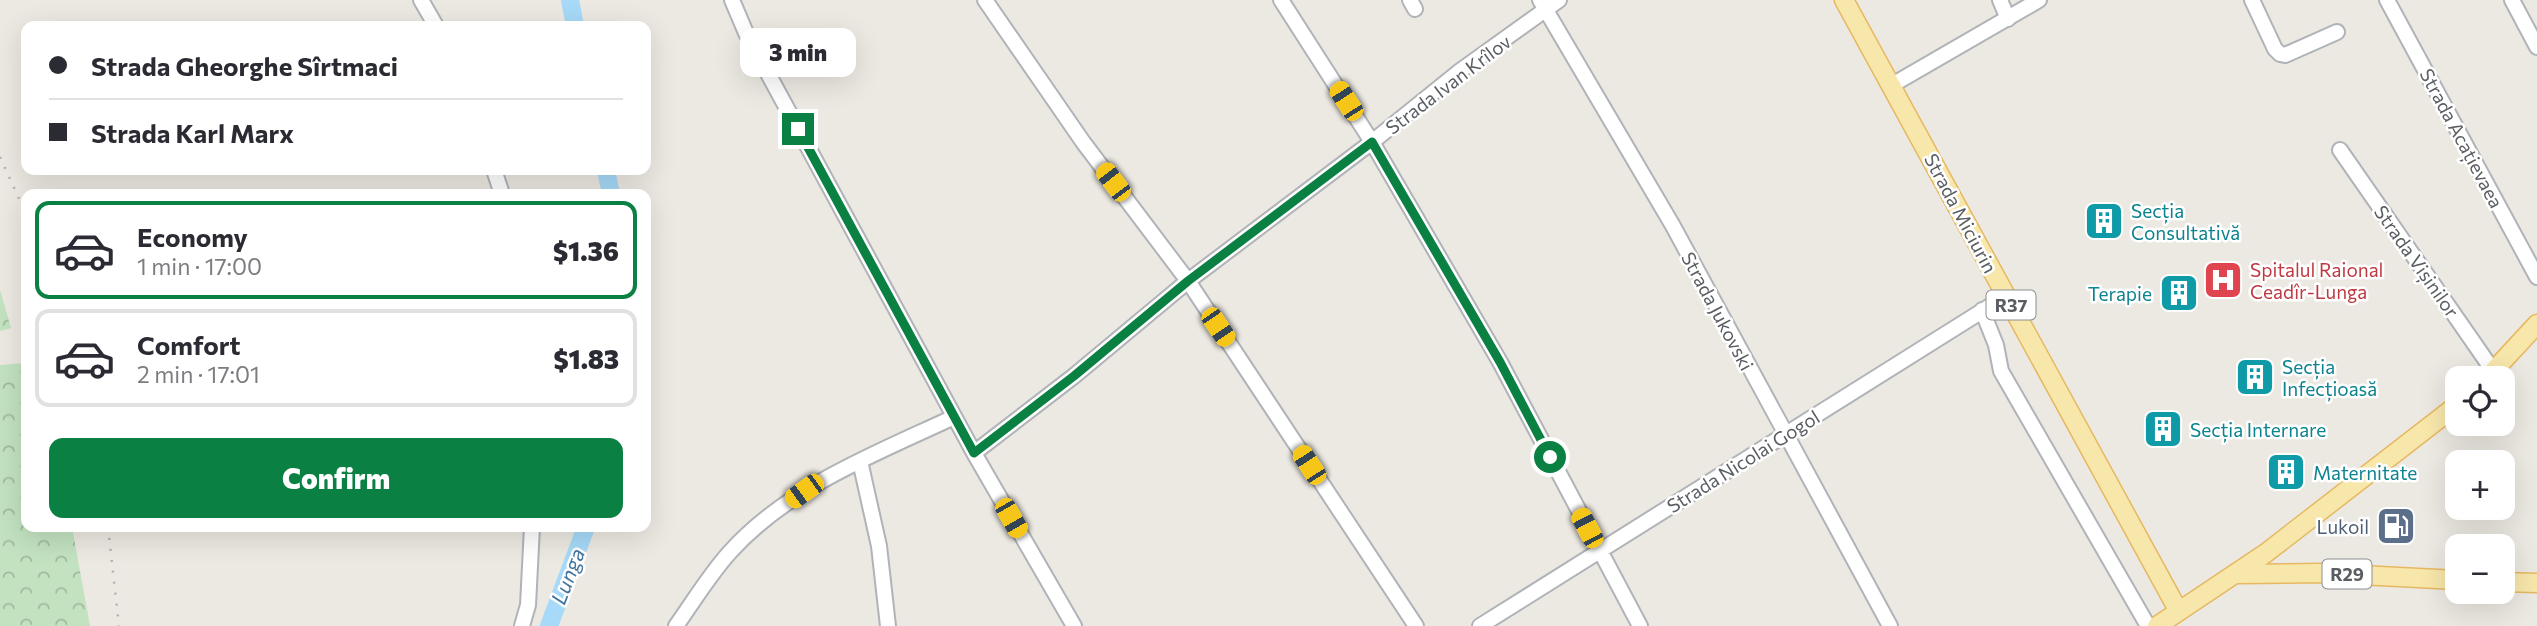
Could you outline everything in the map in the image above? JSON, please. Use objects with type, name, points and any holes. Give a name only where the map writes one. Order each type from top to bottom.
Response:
[{"type":"main road","name":"Strada Miciurin","points":[[1844,0],[2178,610]]},
{"type":"main road","points":[[2499,366],[2537,324]]},
{"type":"main road","points":[[2157,626],[2237,573],[2445,414]]},
{"type":"main road","name":"R29","points":[[2237,573],[2322,573],[2445,579]]},
{"type":"main road","points":[[2515,582],[2537,583]]},
{"type":"street","points":[[421,0],[433,21]]},
{"type":"street","points":[[732,0],[746,33],[954,417],[1074,626]]},
{"type":"street","points":[[985,0],[1083,142],[1188,281],[1416,626]]},
{"type":"street","points":[[1281,0],[1372,142],[1500,362],[1640,626]]},
{"type":"street","name":"Strada Ivan Krîlov","points":[[974,453],[1074,376],[1188,281],[1372,142],[1543,5],[1559,0]]},
{"type":"street","points":[[2000,0],[2008,19]]},
{"type":"street","points":[[1892,85],[2039,0]]},
{"type":"street","points":[[2252,0],[2275,49],[2280,54],[2285,55],[2337,32]]},
{"type":"street","name":"Strada Acațievaea","points":[[2387,0],[2537,276]]},
{"type":"street","points":[[2512,0],[2537,47]]},
{"type":"street","name":"Strada Jukovski","points":[[1543,5],[1673,226],[1889,626]]},
{"type":"street","name":"Strada Vișinilor","points":[[2340,150],[2485,366]]},
{"type":"street","name":"Strada Nicolai Gogol","points":[[1480,626],[2006,296]]},
{"type":"street","points":[[1982,310],[1996,345],[2001,371],[2148,626]]},
{"type":"street","points":[[676,626],[729,553],[766,518],[804,491],[860,461],[954,417]]},
{"type":"street","points":[[860,461],[879,546],[888,626]]},
{"type":"street","points":[[522,626],[528,605],[532,532]]},
{"type":"green space","points":[[0,290],[11,328],[0,331]]},
{"type":"green space","points":[[21,363],[21,532],[73,532],[90,626],[0,626],[0,365]]},
{"type":"waterway","name":"Lunga","points":[[570,0],[574,21]]},
{"type":"waterway","name":"Lunga","points":[[607,175],[610,189]]},
{"type":"waterway","name":"Lunga","points":[[549,626],[584,532]]},
{"type":"railway","points":[[0,157],[21,203]]},
{"type":"railway","points":[[109,532],[119,626]]},
{"type":"place","name":"Secția Consultativă","points":[[2104,221]]},
{"type":"place","name":"Spitalul Raional Ceadîr-Lunga","points":[[2223,280]]},
{"type":"place","name":"Terapie","points":[[2179,293]]},
{"type":"place","name":"Secția Infecțioasă","points":[[2255,377]]},
{"type":"place","name":"Secția Internare","points":[[2163,429]]},
{"type":"place","name":"Maternitate","points":[[2286,472]]},
{"type":"place","name":"Lukoil","points":[[2396,526]]},
{"type":"route","points":[[798,129],[974,453],[1074,376],[1188,281],[1372,142],[1500,362],[1550,457]]}]
